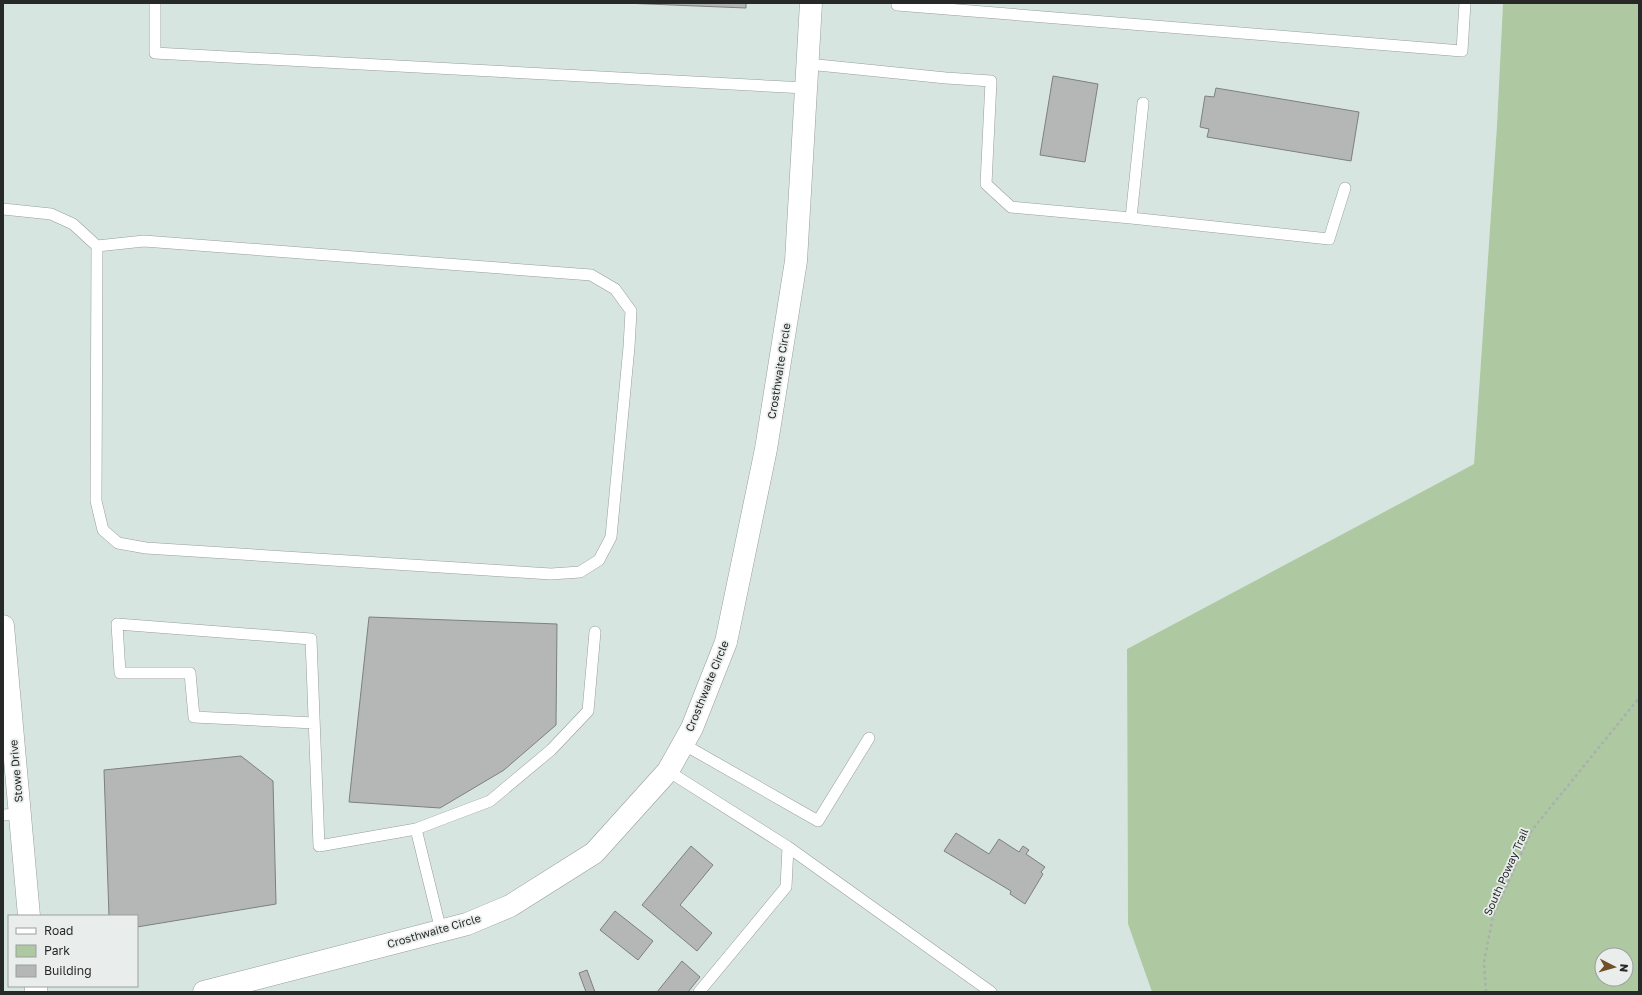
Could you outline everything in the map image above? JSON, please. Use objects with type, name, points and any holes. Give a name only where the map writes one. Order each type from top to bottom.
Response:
[{"type":"street","name":"Crosthwaite Circle","points":[[204,992],[239,988],[467,924],[510,906],[594,853],[668,771],[692,728],[726,642],[766,449],[796,261],[811,3]]},
{"type":"street","name":"Stowe Drive","points":[[3,626],[12,815],[29,915]]},
{"type":"lane","points":[[155,3],[155,53],[806,88]]},
{"type":"lane","points":[[897,3],[897,5],[1462,51],[1465,3]]},
{"type":"lane","points":[[808,64],[991,81],[986,184],[1011,207],[1330,238],[1345,188]]},
{"type":"lane","points":[[1131,218],[1143,103]]},
{"type":"lane","points":[[3,209],[51,214],[73,224],[97,246],[96,501],[103,530],[118,543],[146,548],[550,574],[580,572],[599,560],[611,537],[630,347],[631,311],[615,289],[591,276],[144,241],[97,246]]},
{"type":"lane","points":[[314,723],[194,717],[190,673],[120,672],[117,624],[311,639],[319,846],[416,829],[490,801],[551,750],[588,711],[595,632]]},
{"type":"lane","points":[[683,744],[818,821],[869,738]]},
{"type":"lane","points":[[668,771],[788,847],[991,992]]},
{"type":"lane","points":[[416,829],[441,931]]},
{"type":"lane","points":[[699,992],[786,887],[788,847]]},
{"type":"path","name":"South Poway Trail","points":[[1486,992],[1484,962],[1493,916],[1532,830],[1639,698]]},
{"type":"shaded area","points":[[3,3],[1503,3],[1497,125],[1474,464],[1127,649],[1128,924],[1152,992],[3,992]]},
{"type":"green space","points":[[1503,3],[1639,3],[1639,992],[1152,992],[1128,924],[1127,649],[1474,464],[1497,125]]},
{"type":"building","points":[[623,3],[746,3],[746,8]]},
{"type":"building","points":[[1053,76],[1098,84],[1085,162],[1040,155]]},
{"type":"building","points":[[1216,88],[1359,112],[1351,161],[1207,137],[1209,129],[1200,127],[1205,96],[1214,97]]},
{"type":"building","points":[[369,617],[557,624],[556,725],[504,770],[440,808],[349,802]]},
{"type":"building","points":[[241,756],[273,781],[276,904],[138,927],[138,915],[109,915],[104,770]]},
{"type":"building","points":[[956,833],[989,854],[999,839],[1019,852],[1023,846],[1029,850],[1026,854],[1045,867],[1041,872],[1043,874],[1025,904],[1010,894],[1011,891],[944,851]]},
{"type":"building","points":[[691,846],[713,865],[680,905],[712,933],[697,951],[642,905]]},
{"type":"building","points":[[615,911],[653,941],[638,960],[600,930]]},
{"type":"building","points":[[682,961],[700,977],[688,992],[657,992]]},
{"type":"building","points":[[587,970],[595,992],[586,992],[579,973]]}]
